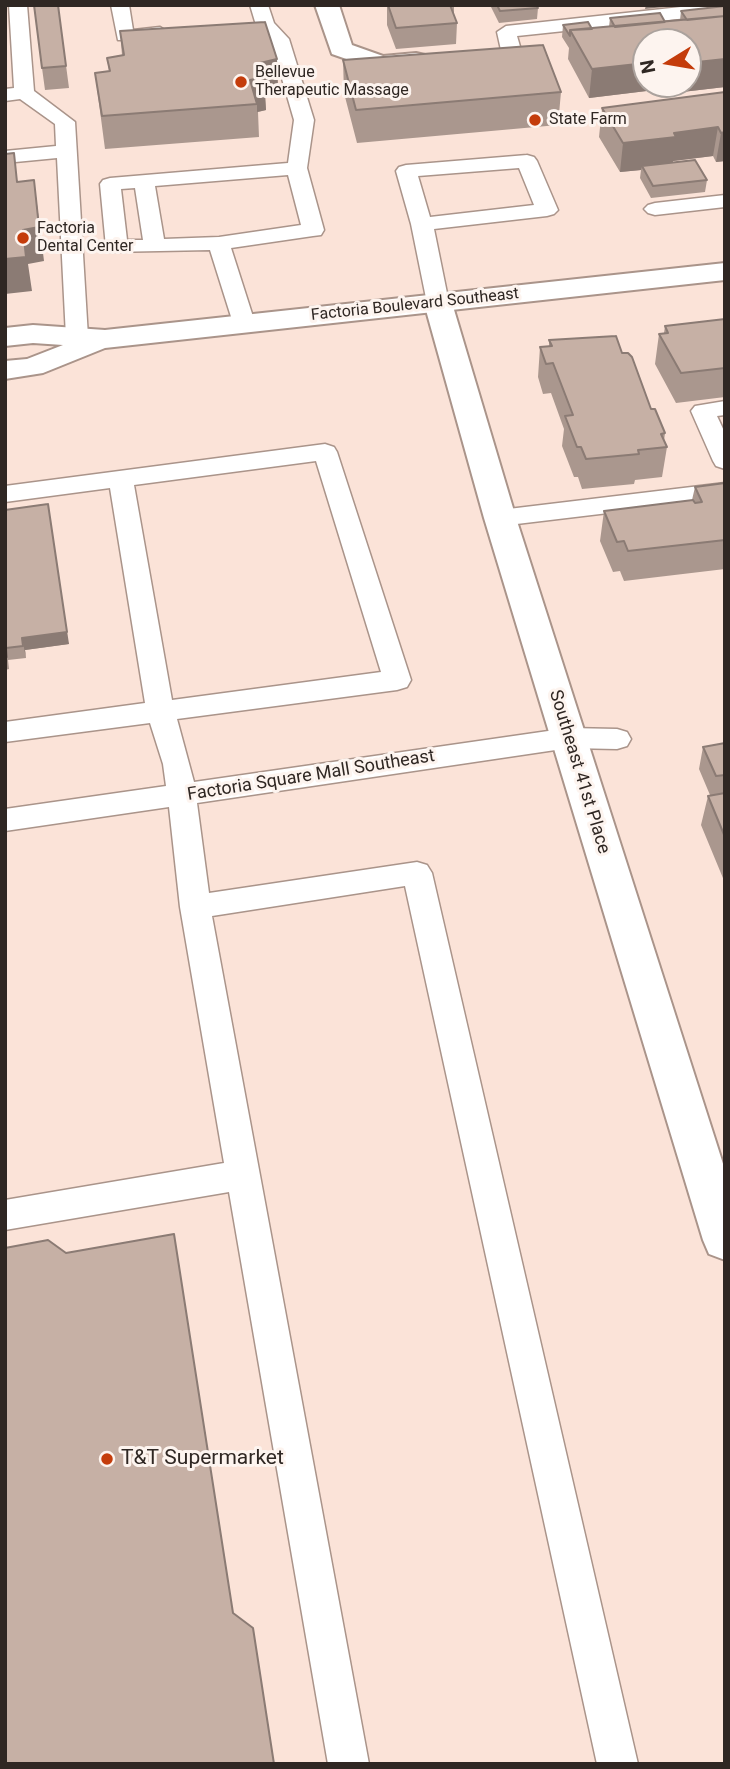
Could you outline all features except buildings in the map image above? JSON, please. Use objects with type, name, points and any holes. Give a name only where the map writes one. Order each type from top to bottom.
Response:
[{"type":"street","points":[[327,5],[341,49],[381,64],[433,58]]},
{"type":"street","points":[[485,53],[512,50]]},
{"type":"street","name":"Factoria Boulevard Southeast","points":[[5,337],[33,334],[91,338],[725,271]]},
{"type":"street","name":"Southeast 41st Place","points":[[438,303],[500,518],[725,1240]]},
{"type":"street","name":"Factoria Boulevard Southeast","points":[[5,370],[32,367],[91,338]]},
{"type":"lane","points":[[18,5],[15,94],[65,122],[91,338]]},
{"type":"lane","points":[[120,5],[125,36],[181,32]]},
{"type":"lane","points":[[259,5],[258,25],[280,39],[304,120],[297,168],[313,230],[219,243],[117,247],[110,184],[297,168]]},
{"type":"lane","points":[[512,50],[506,32],[725,8]]},
{"type":"lane","points":[[5,157],[67,151]]},
{"type":"lane","points":[[422,225],[547,210],[527,161],[406,171],[422,225],[438,303]]},
{"type":"lane","points":[[144,181],[155,246]]},
{"type":"lane","points":[[655,209],[725,201]]},
{"type":"lane","points":[[219,243],[244,323]]},
{"type":"lane","points":[[725,408],[703,411],[725,461]]},
{"type":"lane","points":[[5,494],[325,453],[397,680],[5,732]]},
{"type":"lane","points":[[121,478],[160,710],[177,764],[191,855],[195,907],[349,1764]]},
{"type":"lane","points":[[500,518],[725,491]]},
{"type":"lane","name":"Factoria Square Mall Southeast","points":[[5,820],[569,738],[617,739]]},
{"type":"lane","points":[[195,907],[417,873],[618,1764]]},
{"type":"lane","points":[[5,1215],[243,1175]]},
{"type":"place","name":"Bellevue Therapeutic Massage","points":[[241,82]]},
{"type":"place","name":"State Farm","points":[[535,120]]},
{"type":"place","name":"Factoria Dental Center","points":[[23,238]]},
{"type":"place","name":"T&T Supermarket","points":[[107,1459]]}]
